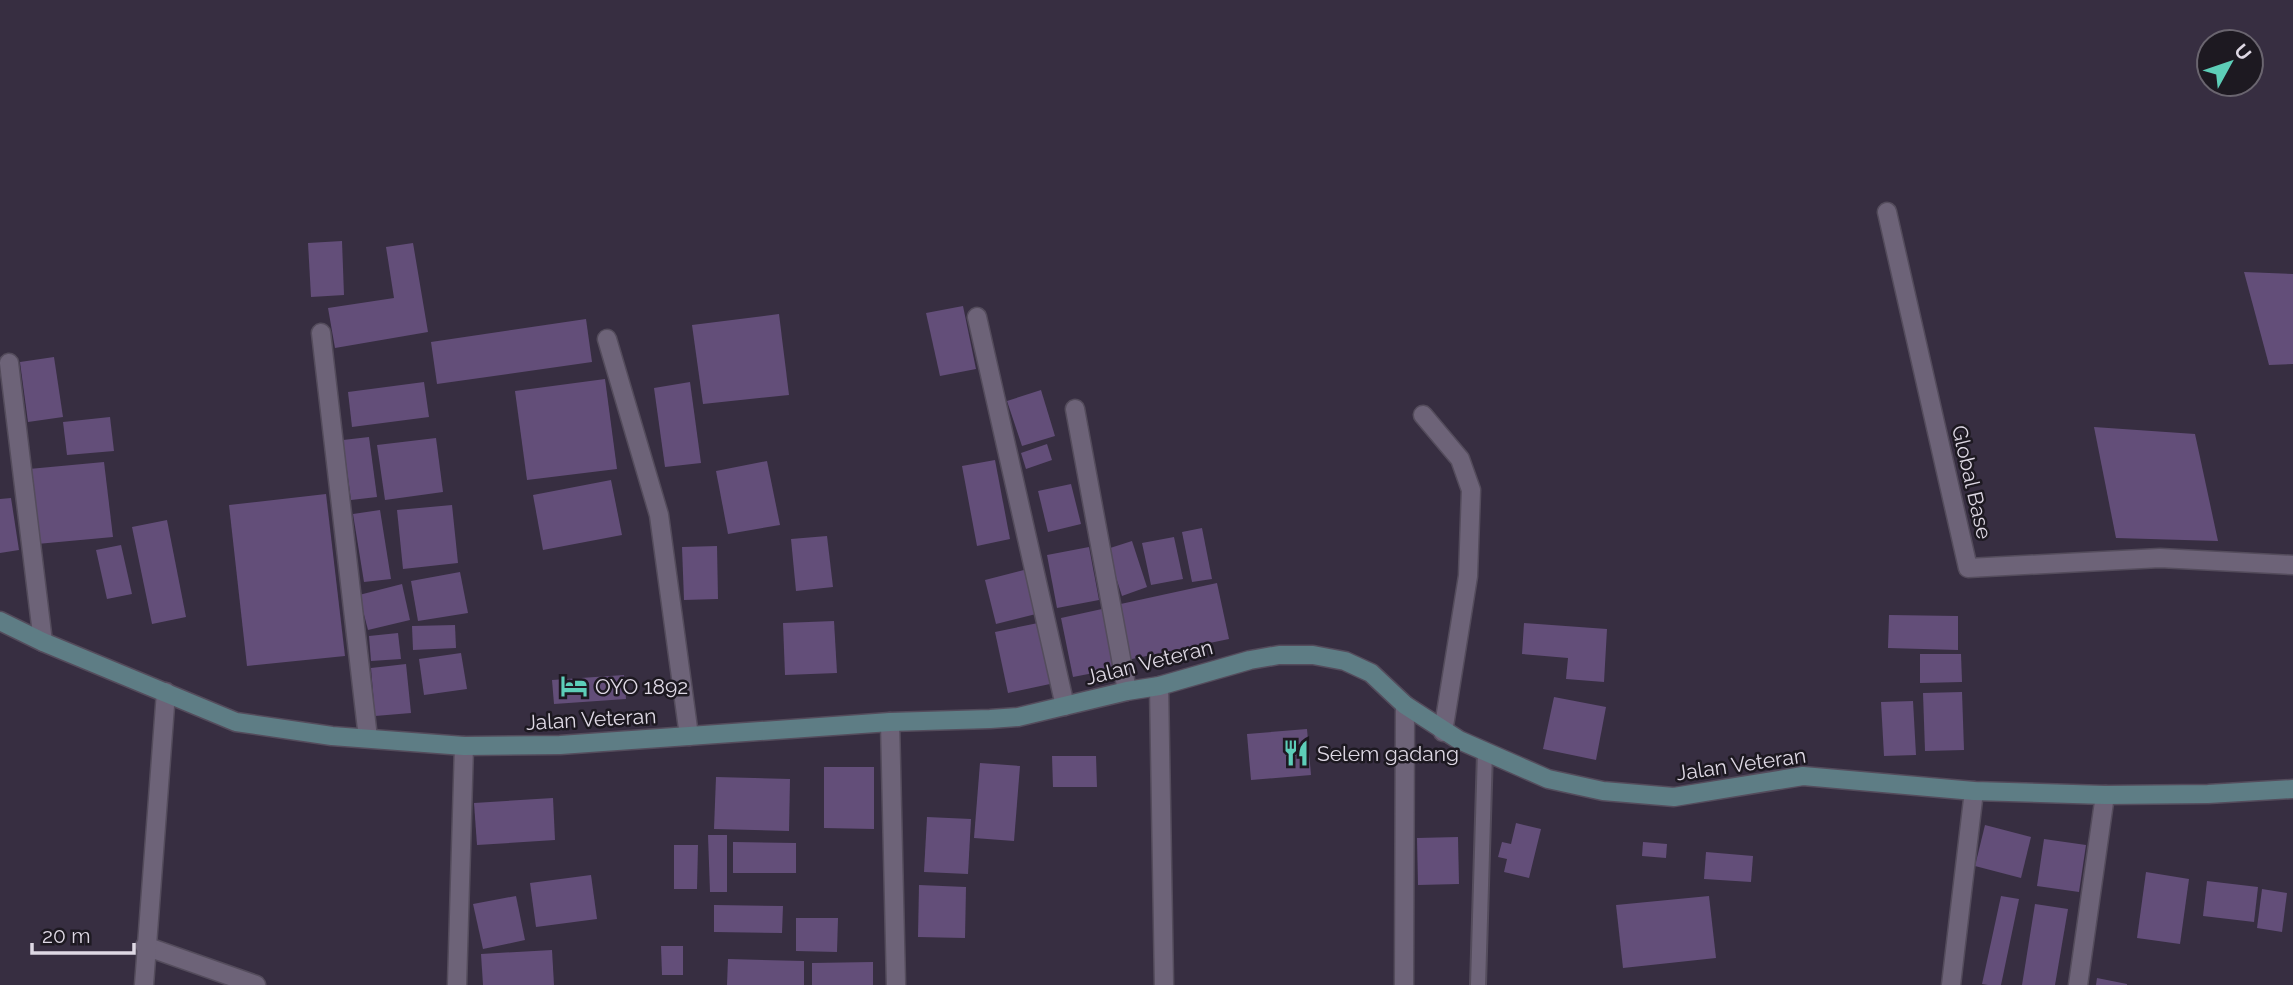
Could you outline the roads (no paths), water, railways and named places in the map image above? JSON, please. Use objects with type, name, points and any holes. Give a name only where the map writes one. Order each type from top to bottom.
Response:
[{"type":"street","name":"Global Base","points":[[1887,212],[1968,568],[2160,558],[2293,565]]},
{"type":"street","points":[[977,317],[1065,706]]},
{"type":"street","points":[[321,333],[368,738]]},
{"type":"street","points":[[607,339],[659,515],[689,736]]},
{"type":"street","points":[[9,363],[43,642]]},
{"type":"street","points":[[1074,409],[1127,691]]},
{"type":"street","points":[[1423,415],[1460,459],[1471,490],[1468,576],[1443,732]]},
{"type":"street","name":"Jalan Veteran","points":[[0,621],[43,642],[236,722],[286,731],[464,746],[560,745],[890,722],[1008,718],[1158,686],[1250,660],[1279,655],[1313,655],[1345,661],[1371,673],[1405,705],[1443,732],[1485,752],[1548,779],[1603,791],[1674,797],[1803,776],[1974,791],[2208,794],[2293,789]]},
{"type":"street","points":[[1158,686],[1164,985]]},
{"type":"street","points":[[144,985],[166,692]]},
{"type":"street","points":[[1404,985],[1405,705]]},
{"type":"street","points":[[890,722],[896,985]]},
{"type":"street","points":[[457,985],[464,746]]},
{"type":"street","points":[[1951,985],[1974,791]]},
{"type":"street","points":[[2078,985],[2105,794]]},
{"type":"street","points":[[145,946],[256,985]]},
{"type":"lane","points":[[1478,985],[1485,752]]},
{"type":"place","name":"OYO 1892","points":[[574,686]]},
{"type":"place","name":"Selem gadang","points":[[1296,753]]}]
